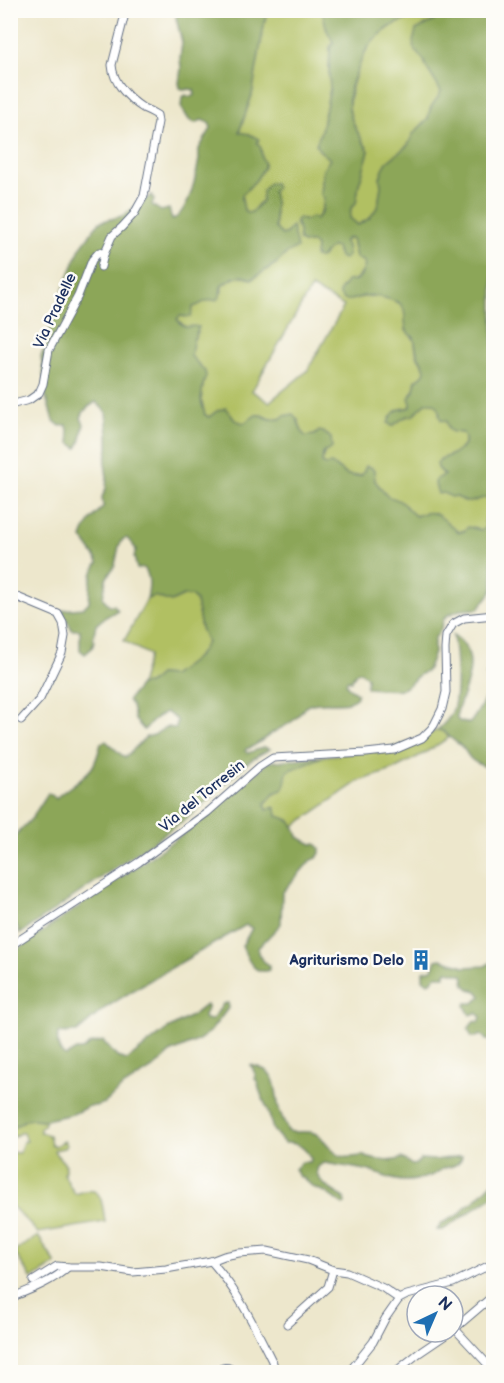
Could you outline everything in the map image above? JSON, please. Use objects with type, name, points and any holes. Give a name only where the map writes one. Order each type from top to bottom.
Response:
[{"type":"street","name":"Via Pradelle","points":[[101,267],[112,236],[135,214],[144,196],[158,122],[157,115],[130,98],[112,72],[126,10]]},
{"type":"street","name":"Via Pradelle","points":[[10,405],[29,400],[39,393],[43,384],[49,350],[78,296],[92,260],[99,252],[104,254]]},
{"type":"street","points":[[10,594],[58,614],[63,623],[65,636],[62,653],[40,699],[21,720]]},
{"type":"street","name":"Via del Torresin","points":[[10,946],[139,862],[208,812],[259,767],[273,759],[394,750],[422,738],[431,729],[442,709],[446,692],[446,636],[453,624],[464,618],[494,615]]},
{"type":"street","points":[[33,1281],[61,1265],[101,1267],[133,1272],[211,1261],[239,1253],[267,1251],[308,1260],[333,1270],[348,1272],[383,1288],[399,1299]]},
{"type":"street","points":[[211,1261],[240,1298],[273,1363],[275,1372]]},
{"type":"street","points":[[349,1372],[373,1342],[399,1299],[453,1283],[494,1263]]},
{"type":"street","points":[[10,1298],[60,1275],[68,1267]]},
{"type":"street","points":[[287,1324],[328,1287],[333,1270]]},
{"type":"street","points":[[465,1320],[494,1295]]},
{"type":"street","points":[[465,1342],[494,1371]]},
{"type":"street","points":[[395,1372],[432,1344]]},
{"type":"street","points":[[213,1372],[224,1367],[231,1368],[235,1372]]},
{"type":"green space","points":[[178,11],[267,11],[252,95],[239,132],[259,139],[257,143],[261,148],[264,167],[242,195],[242,200],[244,210],[247,213],[252,212],[262,201],[262,191],[269,183],[274,183],[276,188],[273,192],[275,228],[282,235],[287,233],[292,226],[297,248],[288,252],[277,263],[252,279],[243,276],[224,283],[220,297],[193,307],[191,317],[180,316],[177,319],[185,326],[199,327],[193,341],[191,356],[205,371],[201,400],[205,415],[209,417],[226,408],[235,420],[244,423],[256,415],[280,419],[293,414],[305,436],[315,435],[319,431],[331,438],[332,448],[323,453],[322,463],[331,464],[351,476],[362,475],[366,466],[371,467],[375,481],[388,497],[401,502],[416,516],[430,512],[440,516],[459,532],[468,527],[482,530],[486,528],[486,517],[493,517],[494,559],[491,564],[493,590],[478,609],[460,610],[444,619],[434,639],[434,653],[427,671],[407,686],[396,690],[366,688],[367,677],[360,672],[356,673],[351,681],[348,680],[346,683],[357,693],[357,697],[352,701],[307,706],[292,722],[246,749],[248,753],[264,747],[270,749],[246,764],[193,814],[20,934],[17,926],[11,921],[10,841],[32,818],[48,793],[56,798],[90,770],[96,761],[101,743],[106,741],[125,758],[146,737],[166,727],[176,728],[177,720],[166,712],[157,717],[144,730],[135,720],[128,700],[140,685],[149,684],[159,675],[172,676],[199,655],[207,642],[201,628],[196,601],[191,596],[183,596],[171,602],[154,596],[147,599],[148,575],[144,568],[137,569],[134,557],[136,549],[127,538],[123,539],[119,546],[115,565],[106,579],[103,598],[118,610],[96,625],[92,648],[85,654],[80,650],[80,630],[72,630],[62,610],[83,608],[89,602],[92,576],[98,563],[82,538],[88,524],[103,507],[102,497],[106,488],[105,464],[108,449],[106,412],[96,402],[87,408],[81,418],[84,424],[79,445],[77,448],[70,443],[67,425],[60,426],[53,420],[46,397],[41,356],[47,344],[50,325],[80,248],[97,225],[100,222],[122,216],[152,195],[154,200],[152,205],[161,211],[169,209],[172,220],[183,210],[191,193],[198,166],[199,149],[211,128],[209,123],[202,120],[195,123],[189,120],[181,107],[182,97],[195,95],[194,90],[180,88],[182,42],[176,18]]},
{"type":"green space","points":[[267,11],[323,11],[327,30],[333,41],[330,48],[330,89],[316,145],[330,159],[322,179],[321,188],[324,197],[322,209],[316,220],[295,223],[299,231],[299,240],[303,243],[313,243],[316,247],[315,257],[320,258],[331,247],[336,247],[337,252],[348,238],[353,238],[355,253],[361,261],[365,262],[364,267],[357,278],[341,288],[350,300],[376,296],[396,301],[403,306],[406,331],[414,341],[416,353],[425,371],[416,380],[411,393],[411,407],[399,409],[390,418],[393,426],[403,418],[413,415],[425,403],[434,402],[438,406],[439,415],[453,432],[463,433],[465,438],[462,447],[455,453],[440,459],[438,468],[445,476],[443,493],[471,502],[486,497],[493,501],[493,517],[486,518],[486,528],[482,530],[473,527],[459,532],[421,514],[416,516],[406,506],[389,497],[375,481],[374,471],[349,475],[335,466],[322,463],[328,435],[319,432],[305,436],[297,418],[284,416],[280,419],[270,419],[256,415],[244,423],[239,423],[217,411],[209,417],[205,415],[201,400],[204,380],[191,356],[193,341],[198,332],[184,326],[177,319],[180,316],[185,317],[193,307],[222,292],[223,285],[240,276],[252,279],[277,263],[288,252],[289,229],[282,235],[275,228],[273,192],[247,214],[242,200],[242,195],[264,167],[261,148],[249,135],[239,133],[252,95]],"holes":[[[311,288],[344,306],[307,371],[269,402],[252,391]]]},
{"type":"green space","points":[[322,11],[414,11],[408,19],[390,27],[371,43],[363,55],[351,86],[349,104],[352,120],[369,151],[356,203],[351,208],[350,218],[358,225],[370,218],[378,206],[380,178],[387,162],[408,145],[413,134],[428,119],[430,109],[441,91],[424,60],[415,51],[413,42],[416,30],[434,21],[434,11],[468,11],[476,16],[493,15],[493,501],[486,497],[466,502],[443,493],[438,494],[436,479],[445,475],[438,468],[437,463],[457,452],[465,439],[463,433],[449,430],[446,421],[441,420],[434,403],[425,403],[414,415],[405,417],[392,426],[388,423],[395,412],[411,407],[409,398],[416,380],[425,371],[417,353],[414,337],[407,330],[404,309],[401,305],[377,296],[364,296],[350,300],[344,300],[341,297],[339,293],[347,281],[357,280],[362,274],[365,262],[356,258],[352,238],[344,241],[348,256],[344,259],[339,257],[336,247],[331,247],[320,258],[315,257],[316,247],[313,243],[303,243],[299,240],[296,220],[299,218],[307,220],[312,217],[316,219],[322,213],[323,170],[330,159],[316,145],[330,89],[330,48],[333,42]]},
{"type":"green space","points":[[414,11],[434,11],[434,21],[416,30],[415,51],[424,60],[442,91],[432,106],[428,119],[413,134],[408,145],[387,162],[380,178],[378,206],[370,218],[358,225],[350,218],[351,208],[356,203],[369,151],[352,120],[350,93],[361,60],[371,43],[390,27],[408,19]]},
{"type":"green space","points":[[154,596],[171,602],[184,596],[191,596],[196,601],[201,628],[207,642],[199,655],[172,676],[159,675],[149,684],[140,685],[149,655],[124,641],[147,599]]},
{"type":"green space","points":[[453,635],[464,645],[469,657],[470,670],[457,715],[459,721],[470,723],[473,719],[492,686],[486,675],[493,670],[493,769],[473,761],[462,747],[443,731],[437,730],[452,712],[456,695]]},
{"type":"green space","points":[[437,730],[443,731],[450,737],[390,771],[359,781],[294,826],[289,820],[277,816],[276,809],[267,810],[265,804],[275,793],[287,772],[306,762],[324,756],[389,749],[421,739]]},
{"type":"green space","points":[[324,756],[287,772],[282,790],[274,793],[265,804],[267,810],[274,807],[277,816],[291,823],[298,837],[320,848],[317,858],[310,861],[282,893],[281,924],[258,948],[262,960],[269,965],[269,970],[255,968],[246,956],[242,946],[252,928],[246,925],[105,1008],[77,1032],[58,1033],[59,1049],[66,1056],[90,1044],[103,1041],[117,1057],[127,1060],[166,1030],[206,1005],[208,1006],[205,1019],[212,1020],[223,1004],[228,1003],[229,1007],[210,1032],[197,1041],[170,1053],[156,1066],[121,1088],[105,1103],[46,1120],[25,1120],[11,1129],[11,954],[203,820],[268,762]]},
{"type":"green space","points":[[441,959],[463,967],[485,966],[493,961],[494,1024],[491,1030],[491,1041],[481,1035],[472,1037],[468,1029],[474,1021],[479,1022],[481,1017],[476,1013],[470,1015],[465,1006],[466,1003],[474,1003],[481,996],[477,991],[465,985],[463,975],[448,971],[445,976],[436,976],[428,983],[423,979],[423,971],[432,969],[436,960]]},
{"type":"green space","points":[[251,1065],[265,1070],[273,1078],[280,1111],[288,1131],[316,1134],[340,1156],[363,1156],[386,1161],[402,1158],[412,1165],[421,1159],[435,1160],[462,1156],[461,1159],[456,1165],[433,1175],[409,1181],[396,1180],[356,1168],[325,1163],[320,1165],[317,1169],[318,1177],[345,1199],[343,1205],[299,1177],[295,1169],[302,1162],[310,1162],[311,1159],[303,1148],[297,1144],[284,1143],[273,1130]]},
{"type":"green space","points":[[25,1120],[46,1120],[40,1132],[49,1135],[51,1144],[55,1146],[64,1141],[67,1145],[54,1150],[66,1165],[64,1174],[69,1185],[76,1194],[92,1190],[100,1196],[105,1222],[38,1233],[11,1205],[10,1152],[19,1153],[23,1142],[27,1141],[22,1132],[11,1138],[11,1129]]},
{"type":"green space","points":[[493,1182],[492,1197],[443,1230],[437,1230],[442,1223],[460,1214]]},
{"type":"green space","points":[[38,1236],[56,1264],[32,1279],[14,1252]]},
{"type":"place","name":"Agriturismo Delo","points":[[421,960]]}]
